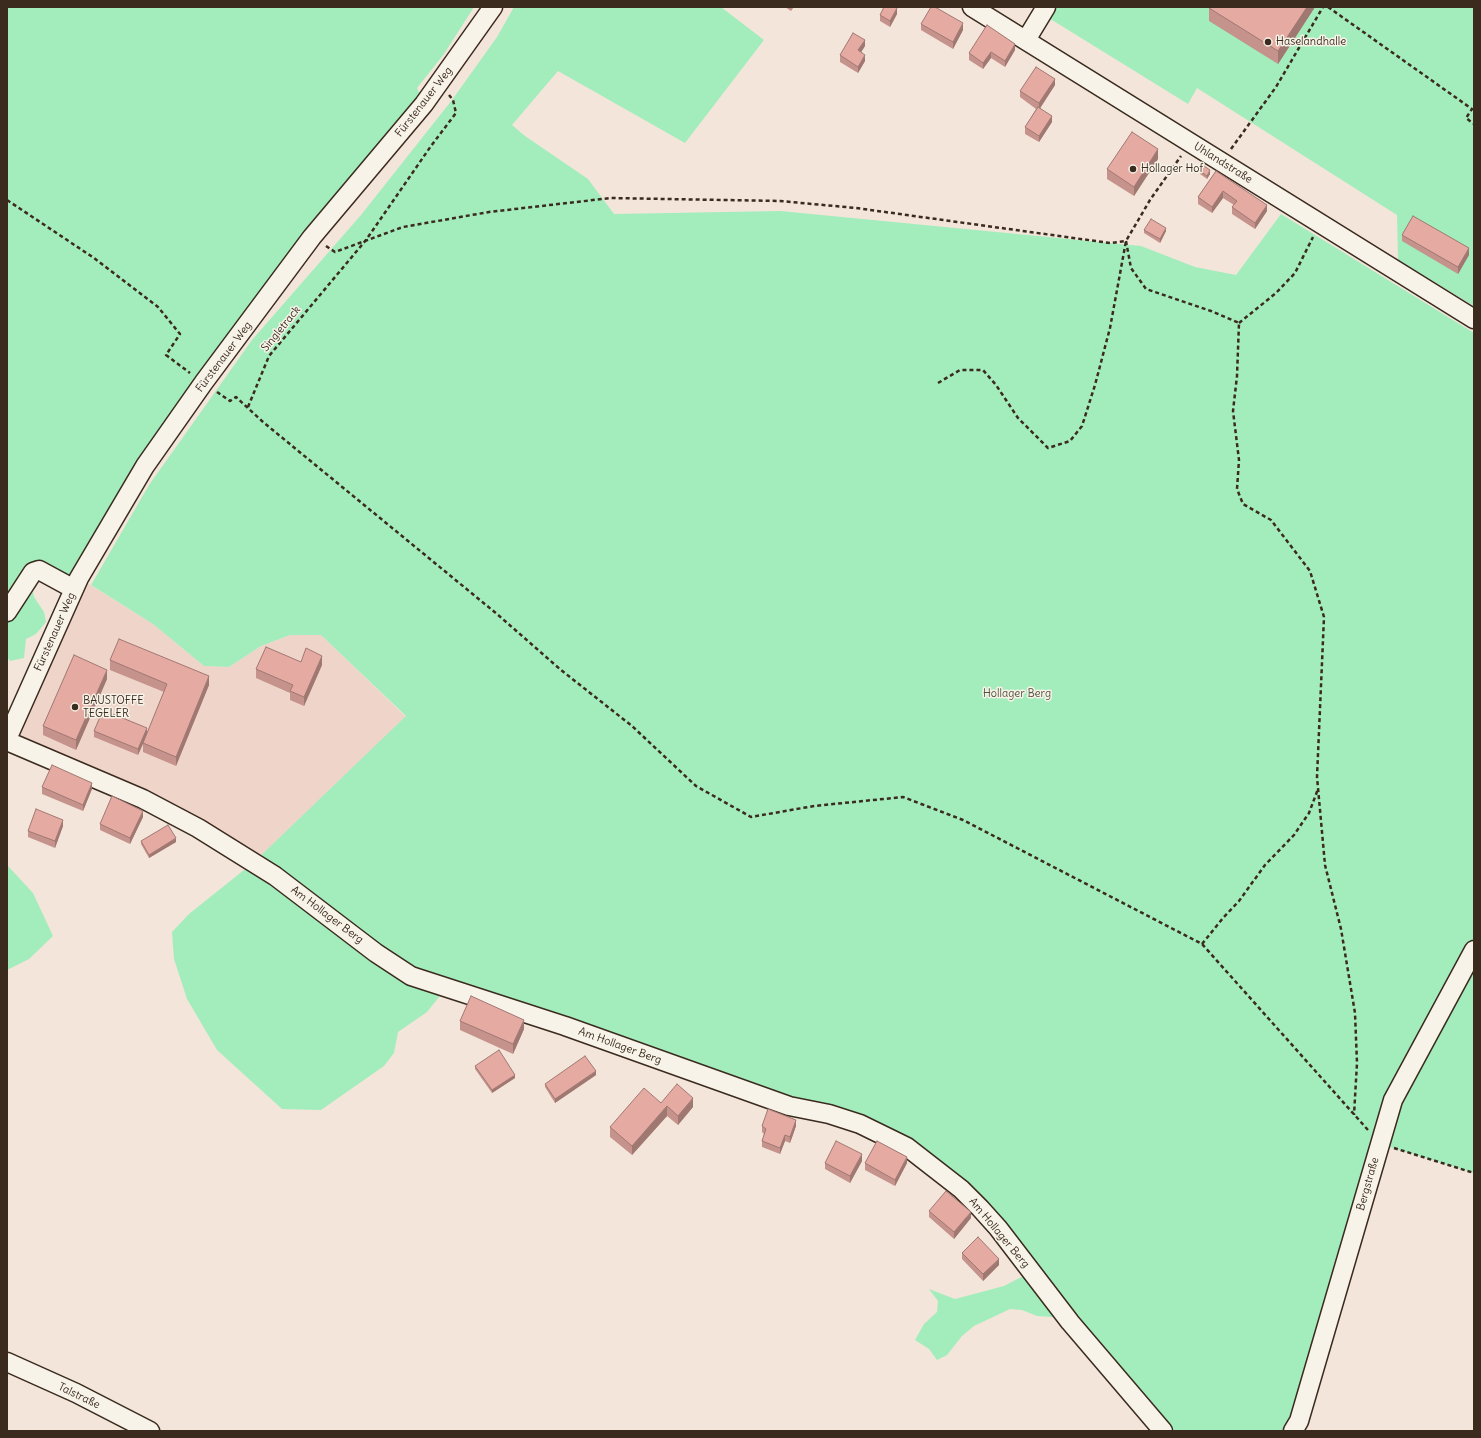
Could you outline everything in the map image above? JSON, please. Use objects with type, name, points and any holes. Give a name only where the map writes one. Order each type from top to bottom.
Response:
[{"type":"street","name":"Fürstenauer Weg","points":[[7,740],[74,589],[145,466],[204,382],[312,237],[379,159],[441,83],[493,7]]},
{"type":"street","name":"Uhlandstraße","points":[[972,7],[1474,319]]},
{"type":"street","points":[[1026,40],[1046,7]]},
{"type":"street","points":[[7,612],[22,586],[34,572],[39,570],[74,589]]},
{"type":"street","name":"Am Hollager Berg","points":[[7,740],[143,799],[198,828],[275,876],[376,953],[411,976],[565,1026],[789,1106],[829,1114],[860,1124],[907,1147],[956,1185],[980,1208],[998,1228],[1070,1322],[1163,1431]]},
{"type":"street","name":"Bergstraße","points":[[1293,1431],[1299,1421],[1393,1100],[1474,950]]},
{"type":"street","name":"Talstraße","points":[[7,1362],[76,1393],[150,1431]]},
{"type":"path","points":[[1222,162],[1276,87],[1323,7]]},
{"type":"path","points":[[1328,7],[1472,109],[1466,118],[1474,124]]},
{"type":"path","name":"Singletrack","points":[[248,407],[269,356],[366,240],[431,146],[456,114],[453,100],[441,83]]},
{"type":"path","points":[[938,383],[960,370],[983,370],[996,385],[1018,418],[1048,448],[1070,441],[1082,426],[1095,385],[1110,328],[1126,241],[1150,200],[1190,142]]},
{"type":"path","points":[[312,237],[335,252],[403,227],[481,213],[610,198],[780,201],[856,208],[1110,243],[1126,241]]},
{"type":"path","points":[[7,200],[94,258],[158,307],[180,334],[166,355],[186,369]]},
{"type":"path","points":[[217,392],[230,401],[236,397],[269,427],[496,614],[561,670],[632,726],[696,786],[752,817],[814,806],[903,797],[963,820],[1202,944],[1354,1115],[1357,1063],[1354,1013],[1341,929],[1325,865],[1317,777],[1324,617],[1310,571],[1271,520],[1243,504],[1237,489],[1239,460],[1233,411],[1238,376],[1239,323],[1276,293],[1295,273],[1321,224]]},
{"type":"path","points":[[1126,241],[1131,268],[1146,289],[1211,311],[1239,323]]},
{"type":"path","points":[[1202,944],[1239,901],[1265,865],[1294,835],[1309,813],[1318,789]]},
{"type":"path","points":[[1380,1143],[1474,1173]]},
{"type":"shaded area","points":[[79,578],[153,624],[204,666],[229,667],[261,646],[290,635],[321,635],[406,717],[254,862],[7,739]]},
{"type":"green space","points":[[7,7],[474,7],[444,54],[417,88],[424,104],[257,312],[79,578],[29,578],[34,597],[44,612],[46,622],[36,634],[26,639],[24,658],[10,661],[7,657]]},
{"type":"green space","name":"Hollager Berg","points":[[514,7],[721,7],[764,40],[685,143],[558,71],[512,125],[525,136],[588,179],[614,214],[780,211],[1141,246],[1195,267],[1236,275],[1281,214],[1474,333],[1474,1173],[1380,1144],[1293,1431],[1163,1431],[1063,1313],[1052,1317],[1037,1316],[1022,1310],[1010,1309],[974,1326],[962,1336],[947,1355],[937,1360],[929,1349],[915,1340],[924,1324],[937,1312],[938,1301],[929,1289],[955,1299],[1004,1286],[1031,1272],[907,1147],[447,987],[427,1012],[398,1032],[394,1053],[384,1066],[321,1110],[282,1109],[217,1050],[187,999],[174,959],[172,932],[189,914],[254,862],[406,716],[321,635],[290,635],[261,646],[229,667],[204,666],[153,624],[91,585],[149,485],[252,340],[361,215],[452,100],[497,37]]},
{"type":"green space","points":[[1031,7],[1474,7],[1474,306],[1398,260],[1397,215],[1197,88],[1188,104]]},
{"type":"green space","points":[[7,865],[33,893],[53,936],[29,959],[7,970]]},
{"type":"building","points":[[884,7],[897,8],[890,21],[880,15]]},
{"type":"building","points":[[931,7],[935,7],[963,23],[953,42],[921,24]]},
{"type":"building","name":"Haselandhalle","points":[[1307,7],[1278,51],[1209,8]]},
{"type":"building","points":[[987,25],[1015,44],[1005,61],[991,52],[983,63],[969,53]]},
{"type":"building","points":[[853,33],[865,40],[858,50],[865,55],[858,67],[840,55]]},
{"type":"building","points":[[1036,67],[1055,79],[1039,103],[1020,91]]},
{"type":"building","points":[[1038,107],[1052,116],[1039,136],[1025,127]]},
{"type":"building","name":"Hollager Hof","points":[[1132,132],[1158,149],[1134,187],[1107,169]]},
{"type":"building","points":[[1204,166],[1210,170],[1207,176],[1200,171]]},
{"type":"building","points":[[1216,171],[1267,205],[1255,223],[1232,207],[1237,201],[1223,191],[1212,207],[1198,197]]},
{"type":"building","points":[[1413,216],[1469,248],[1458,267],[1402,235]]},
{"type":"building","points":[[1151,219],[1166,228],[1160,239],[1144,230]]},
{"type":"building","points":[[119,639],[209,676],[176,757],[143,743],[167,684],[110,660]]},
{"type":"building","points":[[266,647],[301,662],[306,648],[322,656],[304,697],[290,691],[293,685],[256,669]]},
{"type":"building","name":"BAUSTOFFE TEGELER","points":[[74,655],[107,670],[76,740],[43,726]]},
{"type":"building","points":[[103,710],[147,728],[138,749],[94,731]]},
{"type":"building","points":[[52,765],[92,783],[83,805],[42,787]]},
{"type":"building","points":[[112,796],[143,811],[130,838],[100,824]]},
{"type":"building","points":[[36,809],[63,820],[55,841],[28,831]]},
{"type":"building","points":[[168,825],[176,838],[149,855],[141,841]]},
{"type":"building","points":[[471,996],[524,1020],[513,1044],[460,1021]]},
{"type":"building","points":[[499,1050],[515,1075],[492,1090],[475,1066]]},
{"type":"building","points":[[585,1056],[596,1071],[555,1099],[545,1084]]},
{"type":"building","points":[[677,1084],[693,1098],[678,1116],[667,1106],[632,1146],[610,1127],[644,1088],[661,1103]]},
{"type":"building","points":[[768,1109],[796,1120],[790,1137],[785,1135],[780,1148],[762,1141],[766,1129],[762,1126]]},
{"type":"building","points":[[836,1141],[862,1154],[850,1176],[825,1163]]},
{"type":"building","points":[[877,1141],[907,1157],[895,1180],[865,1163]]},
{"type":"building","points":[[946,1191],[971,1212],[954,1232],[929,1211]]},
{"type":"building","points":[[978,1237],[999,1259],[983,1274],[962,1253]]},
{"type":"place","name":"Haselandhalle","points":[[1268,42]]},
{"type":"place","name":"Hollager Hof","points":[[1133,169]]},
{"type":"place","name":"BAUSTOFFE TEGELER","points":[[75,707]]}]
